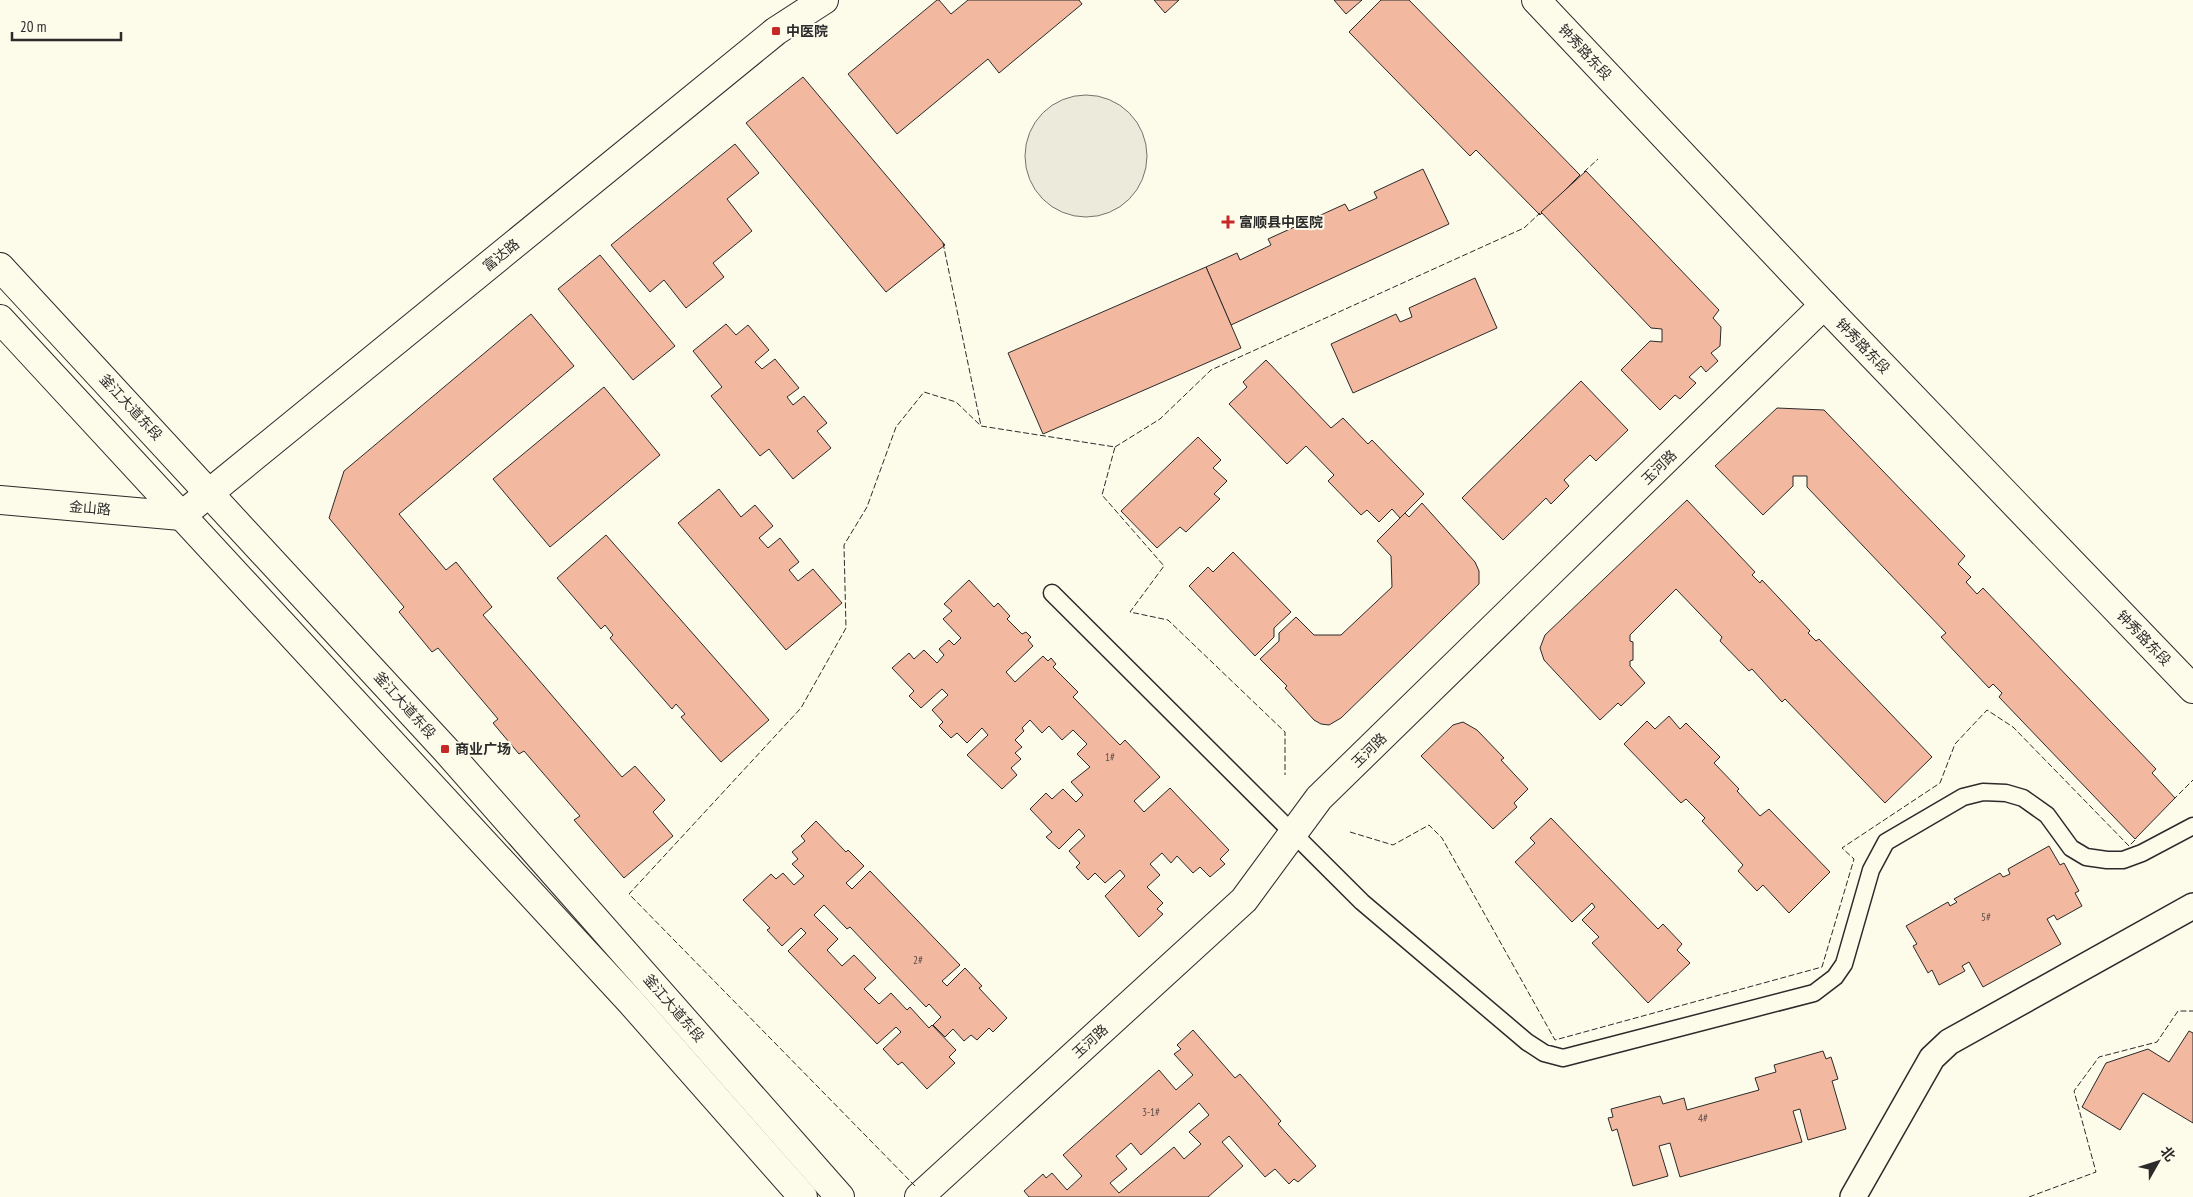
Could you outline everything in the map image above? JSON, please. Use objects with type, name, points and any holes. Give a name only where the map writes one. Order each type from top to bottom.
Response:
[{"type":"main road","name":"富达路","points":[[181,516],[776,30],[824,0]]},
{"type":"main road","name":"钟秀路东段","points":[[1536,0],[1824,305],[2193,689]]},
{"type":"main road","name":"釜江大道东段","points":[[0,267],[210,492],[451,757],[840,1197]]},
{"type":"main road","name":"玉河路","points":[[919,1197],[1244,900],[1319,798],[1824,305]]},
{"type":"main road","name":"釜江大道东段","points":[[0,319],[630,1001],[803,1197]]},
{"type":"main road","name":"金山路","points":[[0,500],[181,516]]},
{"type":"street","points":[[1853,1197],[1932,1058],[1949,1042],[2193,906]]},
{"type":"lane","points":[[1052,593],[1362,902],[1527,1042],[1544,1053],[1563,1058],[1804,996],[1824,986],[1844,964],[1871,870],[1886,842],[1963,797],[1983,792],[2006,793],[2023,798],[2047,815],[2072,848],[2086,857],[2107,860],[2123,860],[2142,853],[2193,826]]},
{"type":"shaded area","points":[[1086,95],[1098,96],[1109,100],[1120,105],[1129,113],[1137,122],[1142,133],[1146,144],[1146,168],[1142,179],[1137,190],[1129,199],[1120,207],[1109,212],[1098,216],[1086,217],[1074,216],[1063,212],[1052,207],[1043,199],[1035,190],[1030,179],[1026,168],[1025,156],[1026,144],[1030,133],[1035,122],[1043,113],[1052,105],[1063,100],[1074,96]]},
{"type":"building","points":[[937,0],[951,14],[968,0],[1079,0],[1082,4],[999,73],[988,59],[897,134],[848,74]]},
{"type":"building","points":[[1154,0],[1179,0],[1165,13]]},
{"type":"building","points":[[1334,0],[1362,0],[1346,14]]},
{"type":"building","points":[[1381,0],[1409,0],[1580,175],[1540,215],[1476,150],[1470,156],[1349,32]]},
{"type":"building","points":[[803,77],[945,245],[886,292],[746,123]]},
{"type":"building","points":[[735,144],[759,173],[727,199],[752,231],[713,263],[724,277],[686,308],[664,280],[650,292],[611,245]]},
{"type":"building","points":[[1423,169],[1449,224],[1231,325],[1206,267],[1237,253],[1240,260],[1271,245],[1268,239],[1345,204],[1349,211],[1377,198],[1374,192]]},
{"type":"building","points":[[1586,171],[1719,310],[1713,318],[1721,327],[1720,346],[1711,353],[1718,361],[1706,372],[1701,366],[1689,377],[1696,383],[1680,399],[1675,395],[1660,410],[1621,370],[1650,341],[1662,342],[1662,329],[1651,328],[1541,212]]},
{"type":"building","points":[[600,255],[675,346],[633,380],[558,289]]},
{"type":"building","points":[[1206,267],[1241,348],[1043,434],[1008,353]]},
{"type":"building","points":[[1475,278],[1497,328],[1353,393],[1331,344],[1396,314],[1400,322],[1412,317],[1409,308]]},
{"type":"building","points":[[531,314],[574,366],[399,514],[446,570],[456,562],[492,607],[483,615],[622,777],[635,766],[665,800],[653,812],[673,836],[624,878],[574,820],[580,816],[524,751],[519,754],[493,723],[498,719],[438,648],[432,652],[399,612],[404,607],[329,518],[344,471]]},
{"type":"building","points":[[726,324],[736,335],[748,325],[769,350],[755,362],[762,369],[775,359],[799,388],[787,397],[793,405],[804,396],[827,423],[817,431],[831,448],[793,479],[769,449],[760,456],[711,396],[722,387],[693,351]]},
{"type":"building","points":[[1266,360],[1331,428],[1343,418],[1368,444],[1372,440],[1424,494],[1400,518],[1392,509],[1379,522],[1367,510],[1361,515],[1328,481],[1334,475],[1306,446],[1287,464],[1229,404],[1247,387],[1243,382]]},
{"type":"building","points":[[1581,381],[1628,430],[1596,461],[1590,455],[1564,480],[1569,486],[1551,504],[1546,498],[1503,540],[1462,498]]},
{"type":"building","points":[[604,387],[660,455],[550,547],[493,479]]},
{"type":"building","points":[[1777,408],[1824,410],[1965,556],[1958,564],[1971,577],[1966,582],[1977,594],[1983,588],[2156,769],[2152,773],[2175,798],[2135,839],[1999,697],[2002,693],[1993,684],[1989,688],[1941,637],[1946,633],[1807,487],[1807,476],[1793,476],[1793,486],[1763,515],[1715,466]]},
{"type":"building","points":[[1198,437],[1221,460],[1213,468],[1227,481],[1214,494],[1220,499],[1186,532],[1180,527],[1157,548],[1121,511]]},
{"type":"building","points":[[719,489],[741,517],[755,505],[773,526],[759,538],[768,548],[780,538],[799,562],[789,570],[798,581],[813,569],[842,603],[786,650],[678,523]]},
{"type":"building","points":[[1687,500],[1755,572],[1752,575],[1760,583],[1762,580],[1810,631],[1808,633],[1816,641],[1819,639],[1932,757],[1885,803],[1785,699],[1782,702],[1752,669],[1749,671],[1720,641],[1722,637],[1676,589],[1630,635],[1630,641],[1633,642],[1633,660],[1630,661],[1630,666],[1645,683],[1621,706],[1618,703],[1600,720],[1544,660],[1540,648],[1545,635]]},
{"type":"building","points":[[1422,503],[1475,562],[1479,571],[1479,584],[1341,718],[1329,725],[1321,724],[1314,720],[1285,688],[1287,686],[1260,659],[1279,641],[1279,633],[1296,617],[1314,635],[1341,635],[1392,587],[1391,556],[1377,541],[1405,513],[1409,517]]},
{"type":"building","points":[[606,535],[769,720],[721,762],[681,717],[685,714],[676,704],[672,709],[610,638],[613,635],[605,625],[601,629],[557,578]]},
{"type":"building","points":[[1233,552],[1291,612],[1274,628],[1274,637],[1255,656],[1189,586],[1208,567],[1213,572]]},
{"type":"building","points":[[969,580],[994,607],[998,603],[1010,616],[1007,619],[1022,634],[1026,632],[1031,637],[1028,640],[1033,646],[1006,672],[1015,682],[1043,656],[1048,661],[1051,658],[1056,664],[1053,667],[1078,692],[1073,697],[1120,745],[1125,740],[1160,777],[1134,801],[1144,812],[1170,788],[1229,850],[1220,859],[1225,864],[1210,877],[1200,867],[1193,873],[1177,856],[1171,863],[1162,853],[1150,864],[1160,875],[1147,887],[1163,903],[1157,909],[1163,914],[1139,937],[1105,896],[1125,876],[1120,870],[1105,883],[1095,873],[1088,880],[1076,867],[1080,863],[1069,851],[1085,836],[1079,829],[1059,849],[1046,837],[1052,832],[1030,809],[1046,793],[1052,799],[1063,789],[1076,802],[1083,795],[1071,782],[1090,767],[1077,754],[1087,744],[1073,730],[1062,740],[1049,726],[1042,733],[1030,720],[1022,728],[1024,731],[1015,740],[1022,747],[1015,753],[1021,759],[1011,768],[1017,775],[1002,789],[967,755],[988,735],[982,728],[967,743],[957,733],[951,738],[939,726],[943,722],[932,710],[948,695],[942,689],[921,708],[909,696],[914,691],[892,668],[909,653],[914,659],[924,650],[937,663],[944,655],[939,649],[949,640],[954,645],[961,638],[943,619],[952,611],[944,604]]},
{"type":"building","points":[[1669,716],[1680,729],[1686,723],[1720,757],[1714,763],[1739,789],[1737,791],[1760,816],[1769,809],[1830,872],[1789,913],[1763,885],[1757,891],[1738,871],[1743,865],[1702,821],[1705,818],[1686,799],[1681,803],[1624,744],[1647,721],[1655,729]]},
{"type":"building","points":[[1463,722],[1477,730],[1504,758],[1501,760],[1528,789],[1514,803],[1517,807],[1493,829],[1421,756],[1453,725]]},
{"type":"building","points":[[1551,818],[1658,929],[1663,924],[1682,944],[1677,950],[1690,963],[1648,1003],[1592,943],[1599,937],[1582,920],[1595,907],[1592,903],[1572,922],[1515,862],[1535,843],[1530,838]]},
{"type":"building","points":[[816,821],[846,852],[848,850],[864,866],[846,883],[852,889],[870,871],[960,965],[942,981],[947,986],[965,968],[982,986],[979,988],[1007,1018],[993,1032],[989,1028],[977,1040],[971,1035],[964,1041],[953,1029],[945,1037],[933,1025],[941,1017],[929,1004],[926,1007],[850,927],[847,929],[824,905],[814,915],[838,939],[827,950],[842,966],[854,955],[876,978],[864,989],[879,1004],[891,993],[907,1010],[910,1007],[929,1028],[932,1025],[956,1050],[949,1057],[955,1063],[927,1089],[902,1062],[898,1065],[883,1049],[901,1032],[896,1027],[877,1044],[788,951],[806,933],[801,928],[782,946],[767,930],[770,928],[743,900],[771,874],[776,879],[783,873],[794,885],[804,876],[792,864],[798,859],[792,852],[805,841],[801,836]]},
{"type":"building","points":[[2049,846],[2060,865],[2064,863],[2079,891],[2075,893],[2082,906],[2057,920],[2054,915],[2047,919],[2061,944],[1983,987],[1969,962],[1962,966],[1965,971],[1939,985],[1932,970],[1928,973],[1913,946],[1917,944],[1906,926],[1948,902],[1950,906],[1957,902],[1954,899],[2000,873],[2003,877],[2010,874],[2008,869]]},
{"type":"building","points":[[1193,1030],[1235,1078],[1240,1074],[1281,1121],[1278,1124],[1316,1166],[1298,1182],[1294,1179],[1289,1184],[1275,1169],[1265,1177],[1229,1136],[1222,1142],[1243,1166],[1208,1197],[1029,1197],[1024,1191],[1043,1174],[1046,1178],[1052,1173],[1067,1190],[1082,1176],[1063,1155],[1159,1070],[1176,1090],[1193,1075],[1174,1054],[1181,1049],[1177,1045]],"holes":[[[1199,1103],[1209,1115],[1189,1132],[1201,1144],[1184,1159],[1174,1147],[1119,1193],[1110,1183],[1127,1169],[1116,1156],[1131,1143],[1141,1155]]]},
{"type":"building","points":[[2189,1031],[2193,1033],[2193,1123],[2143,1093],[2120,1130],[2082,1107],[2106,1063],[2148,1049],[2169,1062]]},
{"type":"building","points":[[1823,1051],[1826,1059],[1831,1057],[1838,1079],[1832,1081],[1846,1129],[1808,1140],[1800,1109],[1793,1111],[1802,1142],[1680,1177],[1670,1143],[1659,1146],[1668,1176],[1633,1186],[1617,1129],[1612,1131],[1608,1118],[1613,1117],[1611,1109],[1660,1096],[1663,1104],[1684,1098],[1687,1110],[1759,1090],[1755,1078],[1776,1072],[1774,1065]]},
{"type":"fence","points":[[1584,172],[1598,159]]},
{"type":"fence","points":[[1115,447],[1160,419],[1211,370],[1524,228],[1540,213]]},
{"type":"fence","points":[[943,243],[981,426]]},
{"type":"fence","points":[[915,1186],[629,894],[801,708],[846,628],[844,545],[867,507],[896,427],[924,392],[956,402],[981,426],[1115,447],[1102,495],[1164,566],[1130,612],[1168,620],[1285,732],[1285,775]]},
{"type":"fence","points":[[1350,832],[1393,845],[1429,825],[1442,838],[1555,1040],[1822,967],[1854,859],[1842,848],[1940,783],[1955,744],[1987,710],[2013,727],[2129,846],[2137,838]]},
{"type":"fence","points":[[2173,800],[2193,780]]},
{"type":"fence","points":[[2029,1197],[2096,1172],[2074,1091],[2099,1057],[2157,1042],[2178,1011],[2193,1011]]},
{"type":"place","name":"中医院","points":[[776,31]]},
{"type":"place","name":"富顺县中医院","points":[[1228,222]]},
{"type":"place","name":"商业广场","points":[[445,749]]}]
